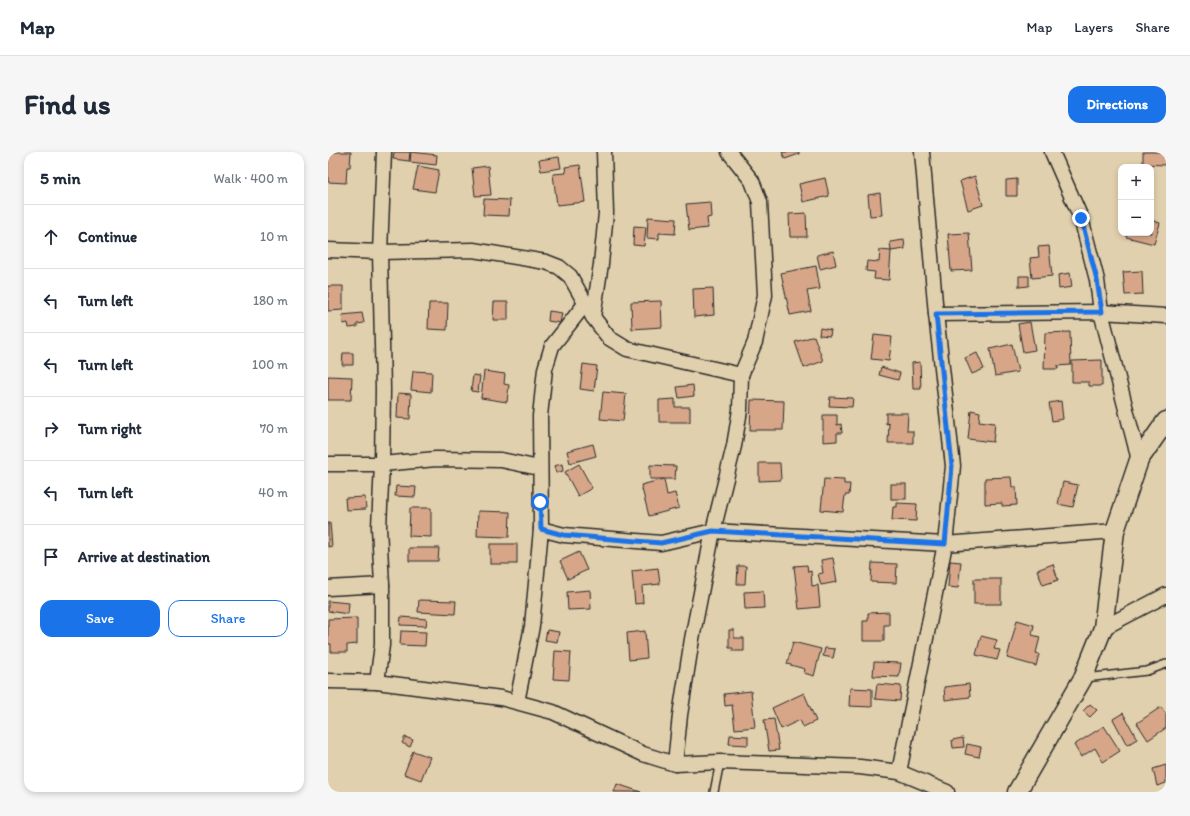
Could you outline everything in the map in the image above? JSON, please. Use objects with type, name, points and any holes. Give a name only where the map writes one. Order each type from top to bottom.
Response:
[{"type":"street","points":[[377,682],[382,645],[382,585],[379,527],[383,389],[380,252],[384,152]]},
{"type":"street","points":[[593,317],[602,264],[606,213],[604,152]]},
{"type":"street","points":[[675,764],[680,715],[692,639],[713,531],[734,446],[740,410],[741,375],[755,342],[765,295],[760,202],[752,181],[729,152]]},
{"type":"street","points":[[899,772],[945,544],[952,466],[936,314],[922,152]]},
{"type":"street","points":[[1052,152],[1081,218],[1097,280],[1102,312],[1139,460]]},
{"type":"street","points":[[328,250],[380,252],[473,250],[546,262],[559,267],[570,276],[593,317],[609,338],[627,349],[741,375]]},
{"type":"street","points":[[517,702],[532,626],[541,529],[539,468],[540,416],[545,369],[552,346],[585,304]]},
{"type":"street","points":[[936,314],[1102,312],[1166,316]]},
{"type":"street","points":[[1017,792],[1083,678],[1103,628],[1115,531],[1139,460],[1166,421]]},
{"type":"street","points":[[328,464],[382,464],[436,459],[501,460],[539,468]]},
{"type":"street","points":[[541,529],[564,535],[661,543],[713,531],[945,544],[1115,531]]},
{"type":"street","points":[[328,588],[382,585]]},
{"type":"street","points":[[1103,628],[1166,594]]},
{"type":"street","points":[[328,681],[377,682],[501,698],[553,712],[643,754],[675,764],[720,762],[860,767],[899,772],[947,792]]},
{"type":"lane","points":[[1083,678],[1147,671],[1166,664]]},
{"type":"lane","points":[[714,792],[720,762]]},
{"type":"building","points":[[328,152],[351,152],[350,167],[347,167],[346,183],[328,182]]},
{"type":"building","points":[[394,152],[410,152],[409,161],[393,159]]},
{"type":"building","points":[[411,152],[437,155],[436,165],[410,162]]},
{"type":"building","points":[[782,152],[799,152],[799,154],[785,159]]},
{"type":"building","points":[[1143,152],[1166,152],[1166,165],[1143,164]]},
{"type":"building","points":[[559,157],[561,168],[541,171],[539,160]]},
{"type":"building","points":[[580,165],[585,202],[557,205],[553,174],[566,173],[565,167]]},
{"type":"building","points":[[418,166],[439,170],[435,192],[413,189]]},
{"type":"building","points":[[488,166],[491,195],[475,196],[472,168]]},
{"type":"building","points":[[975,176],[983,205],[968,210],[960,181]]},
{"type":"building","points":[[825,178],[829,196],[803,202],[799,184]]},
{"type":"building","points":[[1017,179],[1017,196],[1006,196],[1006,180]]},
{"type":"building","points":[[880,193],[882,215],[870,216],[868,195]]},
{"type":"building","points":[[484,199],[510,200],[509,216],[483,215]]},
{"type":"building","points":[[710,202],[711,217],[707,218],[708,228],[689,230],[686,204]]},
{"type":"building","points":[[806,213],[807,237],[790,237],[789,214]]},
{"type":"building","points":[[648,217],[676,219],[675,234],[659,233],[659,239],[647,238]]},
{"type":"building","points":[[1154,221],[1160,223],[1154,244],[1126,237],[1154,236]]},
{"type":"building","points":[[634,226],[646,227],[644,246],[633,245]]},
{"type":"building","points":[[969,233],[972,270],[951,271],[948,234]]},
{"type":"building","points":[[904,240],[905,249],[891,251],[890,242]]},
{"type":"building","points":[[1049,246],[1052,276],[1032,278],[1030,258],[1039,257],[1038,247]]},
{"type":"building","points":[[880,250],[891,251],[889,280],[874,279],[875,272],[866,271],[867,261],[879,262]]},
{"type":"building","points":[[833,251],[836,265],[820,269],[817,255]]},
{"type":"building","points":[[816,266],[820,289],[807,291],[811,311],[790,315],[781,273]]},
{"type":"building","points":[[1142,271],[1143,294],[1125,295],[1123,272]]},
{"type":"building","points":[[1070,273],[1072,287],[1059,289],[1058,275]]},
{"type":"building","points":[[1019,276],[1029,276],[1029,286],[1019,287]]},
{"type":"building","points":[[328,286],[343,286],[343,310],[328,311]]},
{"type":"building","points":[[713,288],[714,315],[694,317],[693,289]]},
{"type":"building","points":[[661,301],[662,327],[632,329],[631,302]]},
{"type":"building","points":[[494,302],[508,302],[508,320],[493,320]]},
{"type":"building","points":[[429,303],[448,303],[447,330],[428,329]]},
{"type":"building","points":[[549,311],[562,313],[560,323],[548,321]]},
{"type":"building","points":[[362,313],[364,323],[357,324],[357,327],[349,328],[348,323],[343,324],[342,315]]},
{"type":"building","points":[[1030,322],[1035,350],[1023,352],[1018,324]]},
{"type":"building","points":[[820,328],[831,330],[830,336],[819,335]]},
{"type":"building","points":[[1070,332],[1071,365],[1057,366],[1058,369],[1044,369],[1045,333]]},
{"type":"building","points":[[874,335],[892,337],[889,361],[871,359]]},
{"type":"building","points":[[814,336],[823,361],[804,368],[795,342]]},
{"type":"building","points":[[1012,344],[1018,372],[995,376],[990,349]]},
{"type":"building","points":[[343,353],[353,353],[353,365],[342,365]]},
{"type":"building","points":[[977,353],[984,369],[972,374],[965,358]]},
{"type":"building","points":[[1102,360],[1102,386],[1089,386],[1089,382],[1072,382],[1072,361]]},
{"type":"building","points":[[920,362],[921,389],[913,389],[912,363]]},
{"type":"building","points":[[583,364],[597,366],[594,391],[580,389]]},
{"type":"building","points":[[881,367],[900,373],[898,380],[879,375]]},
{"type":"building","points":[[413,371],[432,372],[431,392],[411,390]]},
{"type":"building","points":[[484,371],[505,374],[504,384],[509,385],[507,402],[481,398]]},
{"type":"building","points":[[473,375],[480,376],[478,392],[471,391]]},
{"type":"building","points":[[328,376],[352,377],[351,400],[328,400]]},
{"type":"building","points":[[693,385],[694,396],[679,398],[677,387]]},
{"type":"building","points":[[603,392],[626,394],[623,421],[600,419]]},
{"type":"building","points":[[398,393],[411,394],[410,419],[397,418]]},
{"type":"building","points":[[830,397],[853,398],[852,407],[829,406]]},
{"type":"building","points":[[675,399],[675,407],[690,407],[690,422],[659,422],[659,400]]},
{"type":"building","points":[[751,400],[784,401],[783,430],[750,430]]},
{"type":"building","points":[[1061,401],[1063,419],[1052,421],[1049,403]]},
{"type":"building","points":[[971,410],[980,412],[979,421],[995,423],[993,442],[968,439]]},
{"type":"building","points":[[886,413],[908,413],[907,431],[913,431],[913,443],[888,443],[889,423],[886,424]]},
{"type":"building","points":[[823,415],[837,415],[837,425],[841,424],[842,433],[837,433],[837,441],[823,442]]},
{"type":"building","points":[[593,444],[596,456],[570,463],[567,451]]},
{"type":"building","points":[[759,463],[780,463],[781,480],[759,481]]},
{"type":"building","points":[[562,464],[563,471],[556,473],[554,466]]},
{"type":"building","points":[[579,464],[592,488],[578,496],[565,472]]},
{"type":"building","points":[[650,465],[676,466],[675,479],[650,479]]},
{"type":"building","points":[[1011,477],[1012,487],[1016,487],[1017,505],[1002,506],[1002,503],[985,504],[985,478]]},
{"type":"building","points":[[664,479],[667,495],[675,493],[679,508],[649,516],[641,485]]},
{"type":"building","points":[[824,479],[844,480],[844,484],[850,484],[849,495],[845,495],[843,512],[821,510]]},
{"type":"building","points":[[1063,482],[1078,485],[1073,507],[1058,504]]},
{"type":"building","points":[[891,484],[906,484],[906,499],[891,499]]},
{"type":"building","points":[[396,486],[416,487],[415,497],[395,496]]},
{"type":"building","points":[[365,497],[366,509],[346,510],[345,498]]},
{"type":"building","points":[[897,503],[917,504],[916,521],[892,520],[893,507],[897,507]]},
{"type":"building","points":[[410,508],[431,508],[431,537],[409,536]]},
{"type":"building","points":[[478,511],[510,512],[509,537],[477,536]]},
{"type":"building","points":[[328,523],[330,523],[332,546],[328,547]]},
{"type":"building","points":[[490,544],[517,544],[517,564],[490,564]]},
{"type":"building","points":[[409,548],[439,548],[438,561],[409,561]]},
{"type":"building","points":[[579,552],[587,570],[568,579],[560,561]]},
{"type":"building","points":[[833,558],[837,582],[821,585],[818,574],[823,573],[821,560]]},
{"type":"building","points":[[950,561],[961,562],[958,588],[948,587]]},
{"type":"building","points":[[872,563],[897,564],[896,583],[871,582]]},
{"type":"building","points":[[1053,564],[1058,580],[1043,585],[1037,570]]},
{"type":"building","points":[[807,565],[808,572],[811,571],[812,586],[818,585],[820,607],[799,609],[794,566]]},
{"type":"building","points":[[738,566],[746,566],[745,584],[737,584]]},
{"type":"building","points":[[658,568],[660,584],[642,586],[643,603],[635,604],[632,571]]},
{"type":"building","points":[[974,579],[1001,579],[1001,604],[974,604]]},
{"type":"building","points":[[590,590],[591,609],[568,610],[567,592]]},
{"type":"building","points":[[763,591],[764,608],[745,609],[744,592]]},
{"type":"building","points":[[419,600],[456,601],[455,614],[418,612]]},
{"type":"building","points":[[328,601],[349,603],[348,614],[328,611]]},
{"type":"building","points":[[889,612],[889,625],[884,625],[884,641],[863,641],[863,621],[868,621],[868,613]]},
{"type":"building","points":[[401,617],[427,619],[426,626],[400,625]]},
{"type":"building","points":[[357,618],[357,644],[347,645],[347,652],[331,652],[331,644],[328,644],[328,619]]},
{"type":"building","points":[[1017,620],[1034,625],[1032,635],[1040,637],[1036,653],[1039,654],[1036,666],[1007,658]]},
{"type":"building","points":[[547,630],[559,632],[557,642],[545,640]]},
{"type":"building","points":[[729,630],[734,630],[734,638],[744,638],[744,651],[733,651],[733,648],[729,648]]},
{"type":"building","points":[[401,631],[426,632],[425,646],[400,645]]},
{"type":"building","points":[[645,631],[647,658],[629,660],[627,633]]},
{"type":"building","points":[[981,636],[997,640],[994,649],[1000,650],[997,660],[976,655]]},
{"type":"building","points":[[793,642],[821,649],[814,676],[804,673],[805,669],[787,664]]},
{"type":"building","points":[[825,648],[835,649],[833,658],[823,656]]},
{"type":"building","points":[[555,651],[571,652],[569,680],[553,679]]},
{"type":"building","points":[[874,662],[901,663],[899,677],[873,676]]},
{"type":"building","points":[[877,684],[901,686],[900,701],[875,699]]},
{"type":"building","points":[[969,684],[970,697],[945,700],[944,687]]},
{"type":"building","points":[[850,688],[872,689],[872,707],[849,706]]},
{"type":"building","points":[[751,691],[755,727],[735,729],[732,705],[725,706],[724,694]]},
{"type":"building","points":[[804,693],[816,721],[803,727],[800,720],[781,729],[772,708]]},
{"type":"building","points":[[1090,704],[1097,710],[1090,717],[1083,711]]},
{"type":"building","points":[[1161,707],[1166,714],[1166,728],[1148,740],[1137,723]]},
{"type":"building","points":[[1123,713],[1137,739],[1127,745],[1113,719]]},
{"type":"building","points":[[774,719],[779,750],[769,751],[764,720]]},
{"type":"building","points":[[1104,726],[1120,751],[1103,762],[1095,748],[1081,757],[1074,745]]},
{"type":"building","points":[[730,735],[748,736],[748,745],[729,744]]},
{"type":"building","points":[[405,737],[413,740],[410,747],[402,743]]},
{"type":"building","points":[[963,738],[964,747],[953,748],[952,740]]},
{"type":"building","points":[[967,744],[981,747],[979,757],[965,754]]},
{"type":"building","points":[[413,751],[430,757],[421,780],[404,774]]},
{"type":"building","points":[[1166,765],[1166,783],[1157,786],[1153,769]]},
{"type":"building","points":[[617,784],[641,792],[614,792]]},
{"type":"route","points":[[540,502],[541,529],[564,535],[661,543],[713,531],[945,544],[952,466],[936,314],[1102,312],[1097,280],[1081,218]]}]
